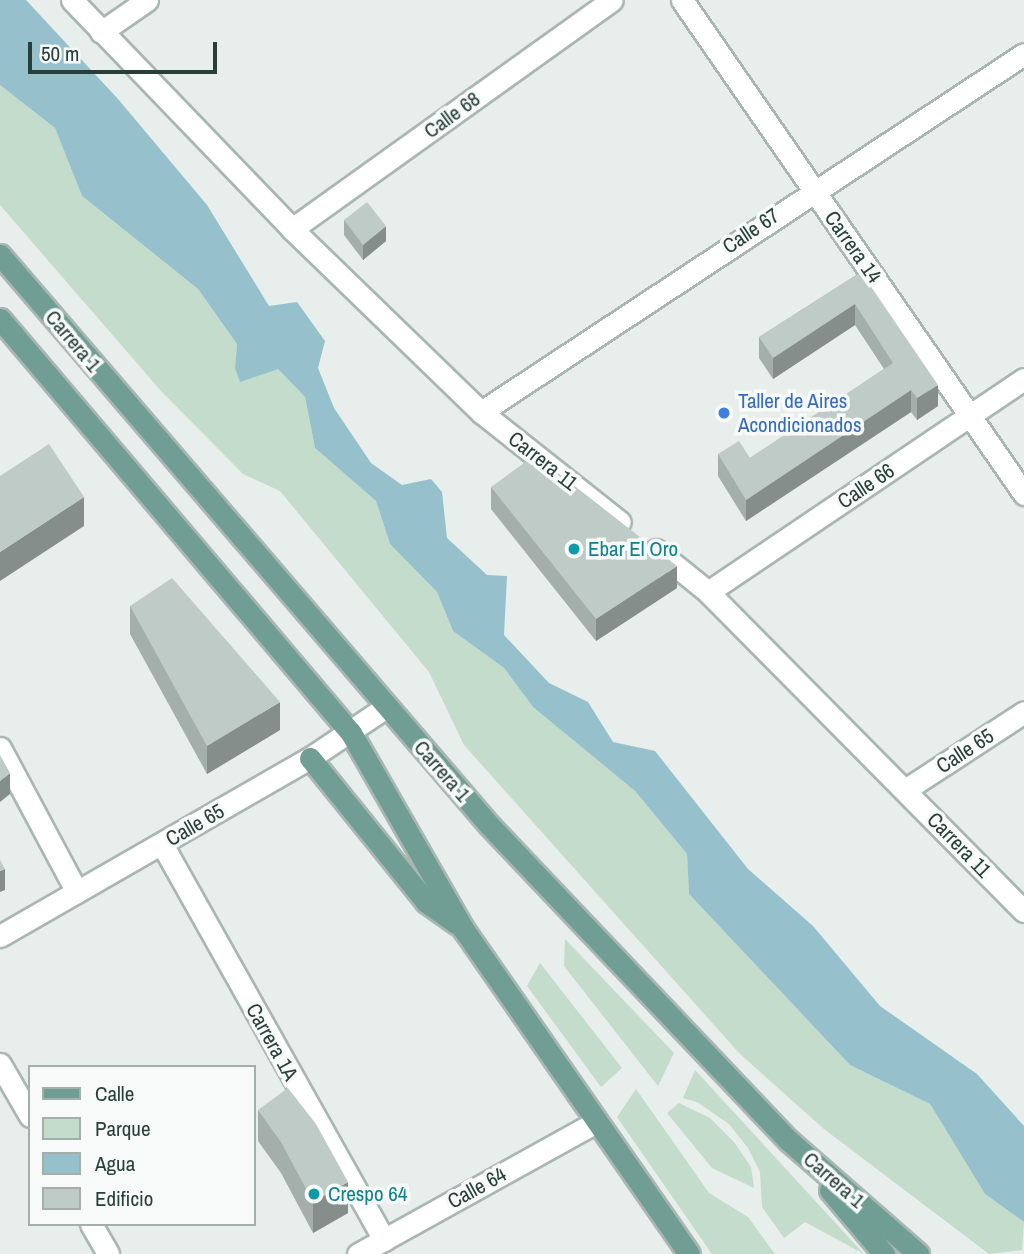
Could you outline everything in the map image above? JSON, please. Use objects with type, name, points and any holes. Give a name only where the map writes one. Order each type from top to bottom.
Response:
[{"type":"main road","name":"Carrera 1","points":[[0,255],[386,707],[509,846],[788,1140],[918,1254]]},
{"type":"main road","name":"Carrera 1","points":[[0,319],[351,733],[464,930],[689,1254]]},
{"type":"main road","points":[[310,758],[426,902],[464,930]]},
{"type":"main road","points":[[788,1140],[884,1254]]},
{"type":"street","name":"Carrera 11","points":[[72,0],[292,229],[481,412],[708,592],[1024,911]]},
{"type":"street","points":[[101,33],[147,0]]},
{"type":"street","name":"Calle 68","points":[[292,229],[612,0]]},
{"type":"street","name":"Carrera 14","points":[[682,0],[1024,495]]},
{"type":"street","name":"Calle 67","points":[[481,412],[813,189],[1024,54]]},
{"type":"street","name":"Calle 66","points":[[708,592],[1024,379]]},
{"type":"street","name":"Calle 65","points":[[0,936],[310,758],[386,707]]},
{"type":"street","name":"Calle 65","points":[[905,790],[1024,712]]},
{"type":"street","points":[[0,748],[77,892]]},
{"type":"street","name":"Carrera 1A","points":[[162,844],[384,1240]]},
{"type":"street","points":[[0,1064],[28,1113]]},
{"type":"street","name":"Calle 64","points":[[358,1254],[596,1122]]},
{"type":"street","points":[[92,1226],[108,1254]]},
{"type":"green space","points":[[0,85],[55,128],[82,196],[198,289],[237,344],[235,368],[278,369],[305,397],[315,448],[376,501],[390,544],[437,592],[453,631],[504,668],[533,707],[635,791],[687,854],[689,894],[850,1065],[930,1104],[985,1194],[1024,1222],[1022,1250],[989,1254],[824,1129],[740,1054],[464,745],[429,672],[280,491],[243,474],[161,391],[0,205]]},
{"type":"green space","points":[[565,939],[674,1053],[658,1086],[564,966]]},
{"type":"green space","points":[[540,963],[622,1068],[601,1087],[527,986]]},
{"type":"green space","points":[[695,1070],[864,1254],[805,1222],[784,1238],[762,1207],[760,1172],[748,1148],[729,1124],[697,1102],[683,1098]]},
{"type":"green space","points":[[636,1089],[709,1193],[748,1217],[775,1254],[712,1254],[617,1117]]},
{"type":"green space","points":[[679,1103],[710,1118],[734,1142],[751,1167],[754,1188],[712,1168],[667,1113]]},
{"type":"water","points":[[0,0],[26,0],[118,99],[207,205],[269,306],[297,302],[325,341],[318,368],[334,408],[371,463],[402,485],[431,479],[442,492],[447,538],[487,575],[507,576],[504,635],[549,683],[588,702],[613,742],[655,751],[748,869],[813,926],[880,1006],[977,1074],[1024,1126],[1024,1222],[985,1194],[930,1104],[850,1065],[689,894],[687,854],[635,791],[533,707],[504,668],[453,631],[437,592],[390,544],[376,501],[315,448],[305,397],[278,369],[240,382],[235,368],[237,344],[198,289],[82,196],[55,128],[0,85]]},
{"type":"building","points":[[367,202],[386,226],[363,245],[344,220]]},
{"type":"building","points":[[861,272],[938,385],[917,398],[911,390],[746,500],[718,454],[739,441],[750,458],[893,363],[855,304],[773,358],[759,337]]},
{"type":"building","points":[[49,444],[84,497],[0,552],[0,476]]},
{"type":"building","name":"Ebar El Oro","points":[[535,455],[677,566],[596,619],[491,487]]},
{"type":"building","points":[[172,578],[280,702],[207,746],[130,606]]},
{"type":"building","points":[[0,755],[10,773],[0,781]]},
{"type":"building","points":[[288,1088],[316,1124],[348,1182],[313,1202],[281,1142],[258,1110]]},
{"type":"place","name":"Taller de Aires Acondicionados","points":[[724,413]]},
{"type":"place","name":"Ebar El Oro","points":[[574,549]]},
{"type":"place","name":"Crespo 64","points":[[314,1194]]}]
